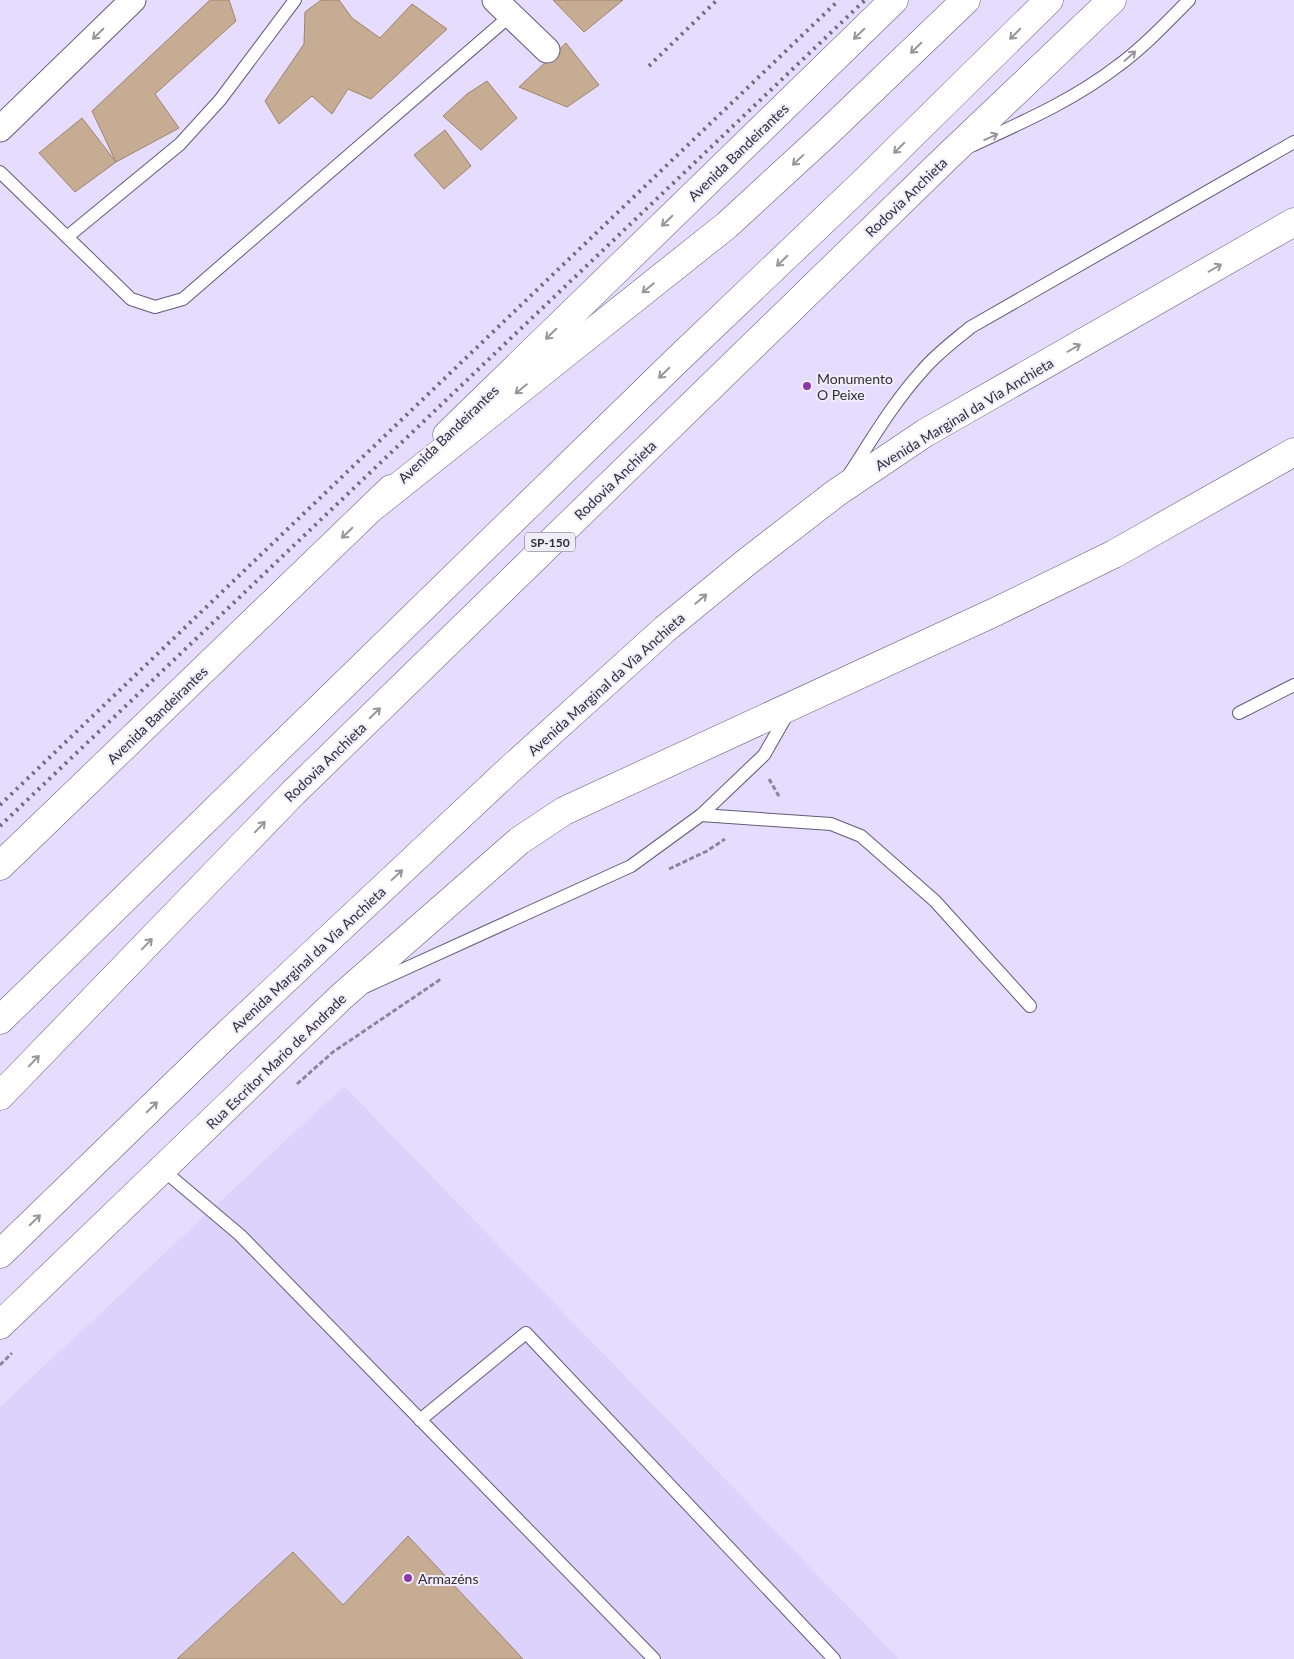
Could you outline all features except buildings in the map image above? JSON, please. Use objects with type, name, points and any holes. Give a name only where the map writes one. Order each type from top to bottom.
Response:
[{"type":"main road","name":"Avenida Bandeirantes","points":[[0,866],[374,506],[894,0]]},
{"type":"main road","name":"SP-150","points":[[0,1020],[678,359],[864,182],[1050,0]]},
{"type":"main road","name":"Rodovia Anchieta","points":[[0,1096],[292,793],[946,158],[1112,0]]},
{"type":"main road","points":[[374,506],[727,225],[827,133],[958,7]]},
{"type":"main road","name":"Avenida Marginal da Via Anchieta","points":[[0,1254],[222,1039],[508,771],[665,629],[748,561],[836,492],[926,434],[1294,222]]},
{"type":"main road","points":[[792,706],[995,612],[1114,554],[1294,452]]},
{"type":"main road","name":"Rua Escritor Mario de Andrade","points":[[0,1325],[342,997],[512,847],[564,811],[792,706]]},
{"type":"street","points":[[0,129],[133,0]]},
{"type":"street","points":[[503,8],[547,50]]},
{"type":"lane","points":[[67,236],[180,144],[220,100],[295,0]]},
{"type":"lane","points":[[946,158],[1050,110],[1093,84],[1120,65],[1190,0]]},
{"type":"lane","points":[[0,172],[132,300],[155,307],[183,299],[503,8]]},
{"type":"lane","points":[[836,492],[903,393],[929,364],[971,327],[1294,142]]},
{"type":"lane","points":[[1240,713],[1294,685]]},
{"type":"lane","points":[[342,997],[631,866],[701,816],[764,755],[792,706]]},
{"type":"lane","points":[[701,816],[831,824],[861,836],[935,901],[1030,1006]]},
{"type":"lane","points":[[163,1170],[240,1235],[654,1659]]},
{"type":"lane","points":[[420,1420],[526,1333],[834,1659]]},
{"type":"shaded area","points":[[344,1086],[899,1659],[0,1659],[0,1407]]},
{"type":"railway","points":[[649,66],[717,0]]},
{"type":"railway","points":[[0,805],[839,0]]},
{"type":"railway","points":[[0,826],[865,0]]},
{"type":"place","name":"Monumento O Peixe","points":[[807,386]]},
{"type":"place","name":"Armazéns","points":[[408,1578]]}]
